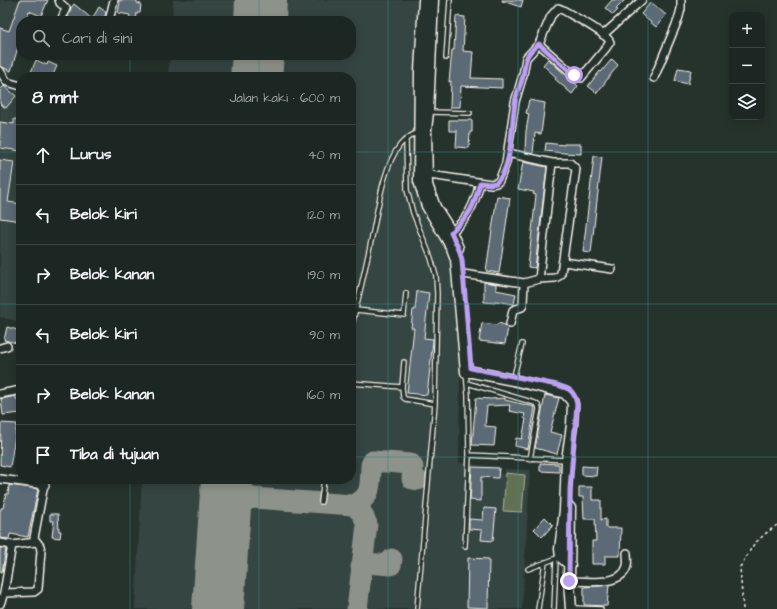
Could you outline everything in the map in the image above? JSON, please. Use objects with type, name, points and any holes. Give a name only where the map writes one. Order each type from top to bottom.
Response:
[{"type":"street","points":[[59,0],[60,3],[66,8],[63,16]]},
{"type":"street","points":[[110,16],[114,0]]},
{"type":"street","points":[[424,0],[424,111]]},
{"type":"street","points":[[433,0],[424,111],[423,174],[434,207],[448,234],[460,252],[463,274],[468,370]]},
{"type":"street","points":[[604,35],[642,0]]},
{"type":"street","points":[[654,78],[682,9],[681,0]]},
{"type":"street","points":[[423,174],[490,184],[499,181],[503,174],[508,153],[515,102],[523,75],[526,58],[539,44],[551,16],[558,8],[604,35],[610,42],[581,78],[574,75],[539,44]]},
{"type":"street","points":[[0,71],[7,82],[16,85]]},
{"type":"street","points":[[463,274],[524,283],[559,276],[564,262],[576,169],[570,163],[552,163],[508,153]]},
{"type":"street","points":[[539,279],[552,163]]},
{"type":"street","points":[[448,234],[470,213],[480,183]]},
{"type":"street","points":[[448,234],[456,259],[468,370]]},
{"type":"street","points":[[564,262],[612,269]]},
{"type":"street","points":[[510,324],[513,310],[522,307],[524,283]]},
{"type":"street","points":[[468,370],[514,376],[563,387],[569,389],[575,395],[577,404],[570,489],[569,581],[571,608]]},
{"type":"street","points":[[468,370],[565,392],[568,395],[573,405],[567,460],[565,510],[559,558],[570,565]]},
{"type":"street","points":[[0,394],[16,391]]},
{"type":"street","points":[[0,479],[16,480]]},
{"type":"street","points":[[4,593],[36,591],[41,564],[41,551],[40,546],[34,538],[34,534],[45,484]]},
{"type":"street","points":[[0,543],[12,545],[36,542]]},
{"type":"street","points":[[0,604],[4,593],[12,545]]},
{"type":"street","points":[[569,581],[607,581],[616,579],[622,575],[627,566],[627,553]]},
{"type":"lane","points":[[446,58],[450,0]]},
{"type":"lane","points":[[424,111],[470,113]]},
{"type":"lane","points":[[406,293],[404,316],[356,310],[382,188],[392,160],[400,145],[423,131]]},
{"type":"lane","points":[[406,140],[407,190],[413,213],[431,258],[436,276],[437,294],[435,404],[416,609]]},
{"type":"lane","points":[[514,376],[522,344]]},
{"type":"lane","points":[[404,362],[402,387],[403,397],[405,399],[435,404]]},
{"type":"lane","points":[[465,546],[469,456],[468,370]]},
{"type":"lane","points":[[356,383],[402,387]]},
{"type":"lane","points":[[467,384],[536,403],[538,406],[538,416],[530,458]]},
{"type":"lane","points":[[469,456],[567,460]]},
{"type":"lane","points":[[322,502],[324,484]]},
{"type":"lane","points":[[528,569],[559,558],[554,609]]},
{"type":"lane","points":[[538,609],[545,562]]},
{"type":"lane","points":[[571,608],[601,609]]},
{"type":"path","points":[[743,609],[740,567],[754,544],[777,526]]},
{"type":"shaded area","points":[[0,0],[34,0],[29,16],[16,16],[16,56],[9,77],[0,68]]},
{"type":"shaded area","points":[[173,0],[423,0],[415,127],[413,135],[413,171],[418,190],[449,250],[451,258],[455,286],[460,370],[459,463],[501,467],[500,473],[504,474],[505,469],[530,470],[522,609],[135,609],[142,484],[356,484],[356,72],[168,72],[170,60],[356,60],[356,16],[172,16]]},
{"type":"shaded area","points":[[0,82],[16,85],[16,321],[0,317]]},
{"type":"green space","points":[[506,473],[525,475],[522,512],[503,511]]},
{"type":"building","points":[[20,0],[48,0],[41,16],[29,11],[28,16],[16,16],[16,54],[11,71],[0,66],[0,28],[9,31]]},
{"type":"building","points":[[120,0],[137,0],[137,3],[141,4],[140,13],[137,13],[137,16],[118,13]]},
{"type":"building","points":[[502,0],[523,0],[521,7]]},
{"type":"building","points":[[612,0],[625,0],[616,9],[618,10],[613,15],[605,8]]},
{"type":"building","points":[[651,2],[666,15],[656,27],[641,14]]},
{"type":"building","points":[[74,4],[88,16],[68,16]]},
{"type":"building","points":[[99,7],[106,12],[105,16],[94,16]]},
{"type":"building","points":[[456,16],[465,17],[463,51],[473,52],[471,78],[502,79],[502,88],[461,86],[460,107],[450,107],[451,81],[449,82],[452,50],[454,50]]},
{"type":"building","points":[[548,59],[578,86],[572,94],[555,79],[556,77],[543,65]]},
{"type":"building","points":[[612,59],[618,65],[597,93],[588,86]]},
{"type":"building","points":[[36,60],[47,65],[48,62],[57,66],[54,72],[31,72]]},
{"type":"building","points":[[678,68],[691,70],[688,84],[675,81]]},
{"type":"building","points":[[4,86],[16,96],[6,108],[0,104],[0,90]]},
{"type":"building","points":[[529,100],[545,103],[541,134],[535,133],[533,154],[525,152],[526,131],[529,114],[526,113]]},
{"type":"building","points":[[14,119],[16,119],[16,150],[0,148],[0,122],[14,124]]},
{"type":"building","points":[[449,120],[472,120],[472,132],[470,132],[469,148],[456,147],[457,131],[449,131]]},
{"type":"building","points":[[546,143],[564,145],[581,144],[581,154],[545,151]]},
{"type":"building","points":[[594,156],[602,157],[591,253],[583,252]]},
{"type":"building","points":[[0,160],[14,162],[8,202],[16,203],[16,220],[0,218]]},
{"type":"building","points":[[523,162],[547,167],[535,268],[528,267],[536,195],[533,194],[534,192],[518,189]]},
{"type":"building","points":[[497,196],[510,198],[499,273],[486,271]]},
{"type":"building","points":[[484,282],[496,284],[496,290],[516,294],[514,304],[495,301],[495,303],[484,302]]},
{"type":"building","points":[[417,291],[429,293],[424,338],[433,339],[433,341],[427,395],[407,393],[414,328],[411,328]]},
{"type":"building","points":[[482,323],[497,325],[498,323],[505,325],[508,328],[505,344],[479,341]]},
{"type":"building","points":[[7,327],[16,330],[16,343],[4,340]]},
{"type":"building","points":[[545,395],[559,398],[550,432],[562,435],[557,454],[535,448]]},
{"type":"building","points":[[16,396],[16,414],[3,415],[1,399]]},
{"type":"building","points":[[476,398],[505,398],[505,400],[535,407],[528,449],[515,446],[516,438],[522,439],[526,419],[524,418],[525,414],[509,411],[510,405],[487,406],[485,426],[496,427],[494,446],[472,445]]},
{"type":"building","points":[[1,423],[16,424],[10,467],[0,465]]},
{"type":"building","points":[[540,463],[559,464],[559,472],[540,471]]},
{"type":"building","points":[[582,466],[597,467],[596,476],[582,475]]},
{"type":"building","points":[[472,467],[499,468],[498,478],[481,477],[481,501],[470,500]]},
{"type":"building","points":[[9,485],[38,489],[28,537],[10,534],[9,539],[0,538],[0,512],[1,508],[3,508],[6,494],[8,494]]},
{"type":"building","points":[[579,487],[592,487],[592,500],[601,500],[601,520],[606,519],[606,528],[621,528],[620,556],[605,556],[605,564],[592,564],[592,541],[596,541],[595,519],[584,519],[583,497],[579,497]]},
{"type":"building","points":[[484,508],[496,509],[493,541],[481,540],[482,530],[469,529],[469,519],[483,520]]},
{"type":"building","points":[[50,514],[58,514],[59,531],[61,531],[60,538],[52,537],[54,521],[50,521]]},
{"type":"building","points":[[545,517],[553,525],[542,537],[534,529]]},
{"type":"building","points":[[0,548],[6,549],[2,572],[0,572]]},
{"type":"building","points":[[468,558],[489,559],[488,608],[467,607]]},
{"type":"building","points":[[609,585],[607,606],[584,605],[584,587]]},
{"type":"taxiway","points":[[353,505],[359,502],[367,494],[370,484],[371,465],[373,461],[411,464],[413,467],[412,479],[418,480]]},
{"type":"taxiway","points":[[233,484],[240,491],[253,498]]},
{"type":"taxiway","points":[[224,522],[236,506],[253,498],[353,505],[362,513],[367,524],[357,609]]},
{"type":"taxiway","points":[[361,567],[366,563],[391,565],[392,559]]},
{"type":"runway","points":[[260,16],[261,0]]},
{"type":"runway","points":[[256,72],[258,60]]},
{"type":"runway","points":[[218,609],[227,484]]},
{"type":"route","points":[[569,581],[570,489],[577,404],[575,395],[569,389],[557,385],[471,368],[462,260],[451,232],[466,219],[470,213],[480,183],[496,183],[503,174],[508,153],[515,102],[523,75],[524,64],[529,54],[539,44],[574,75]]}]
